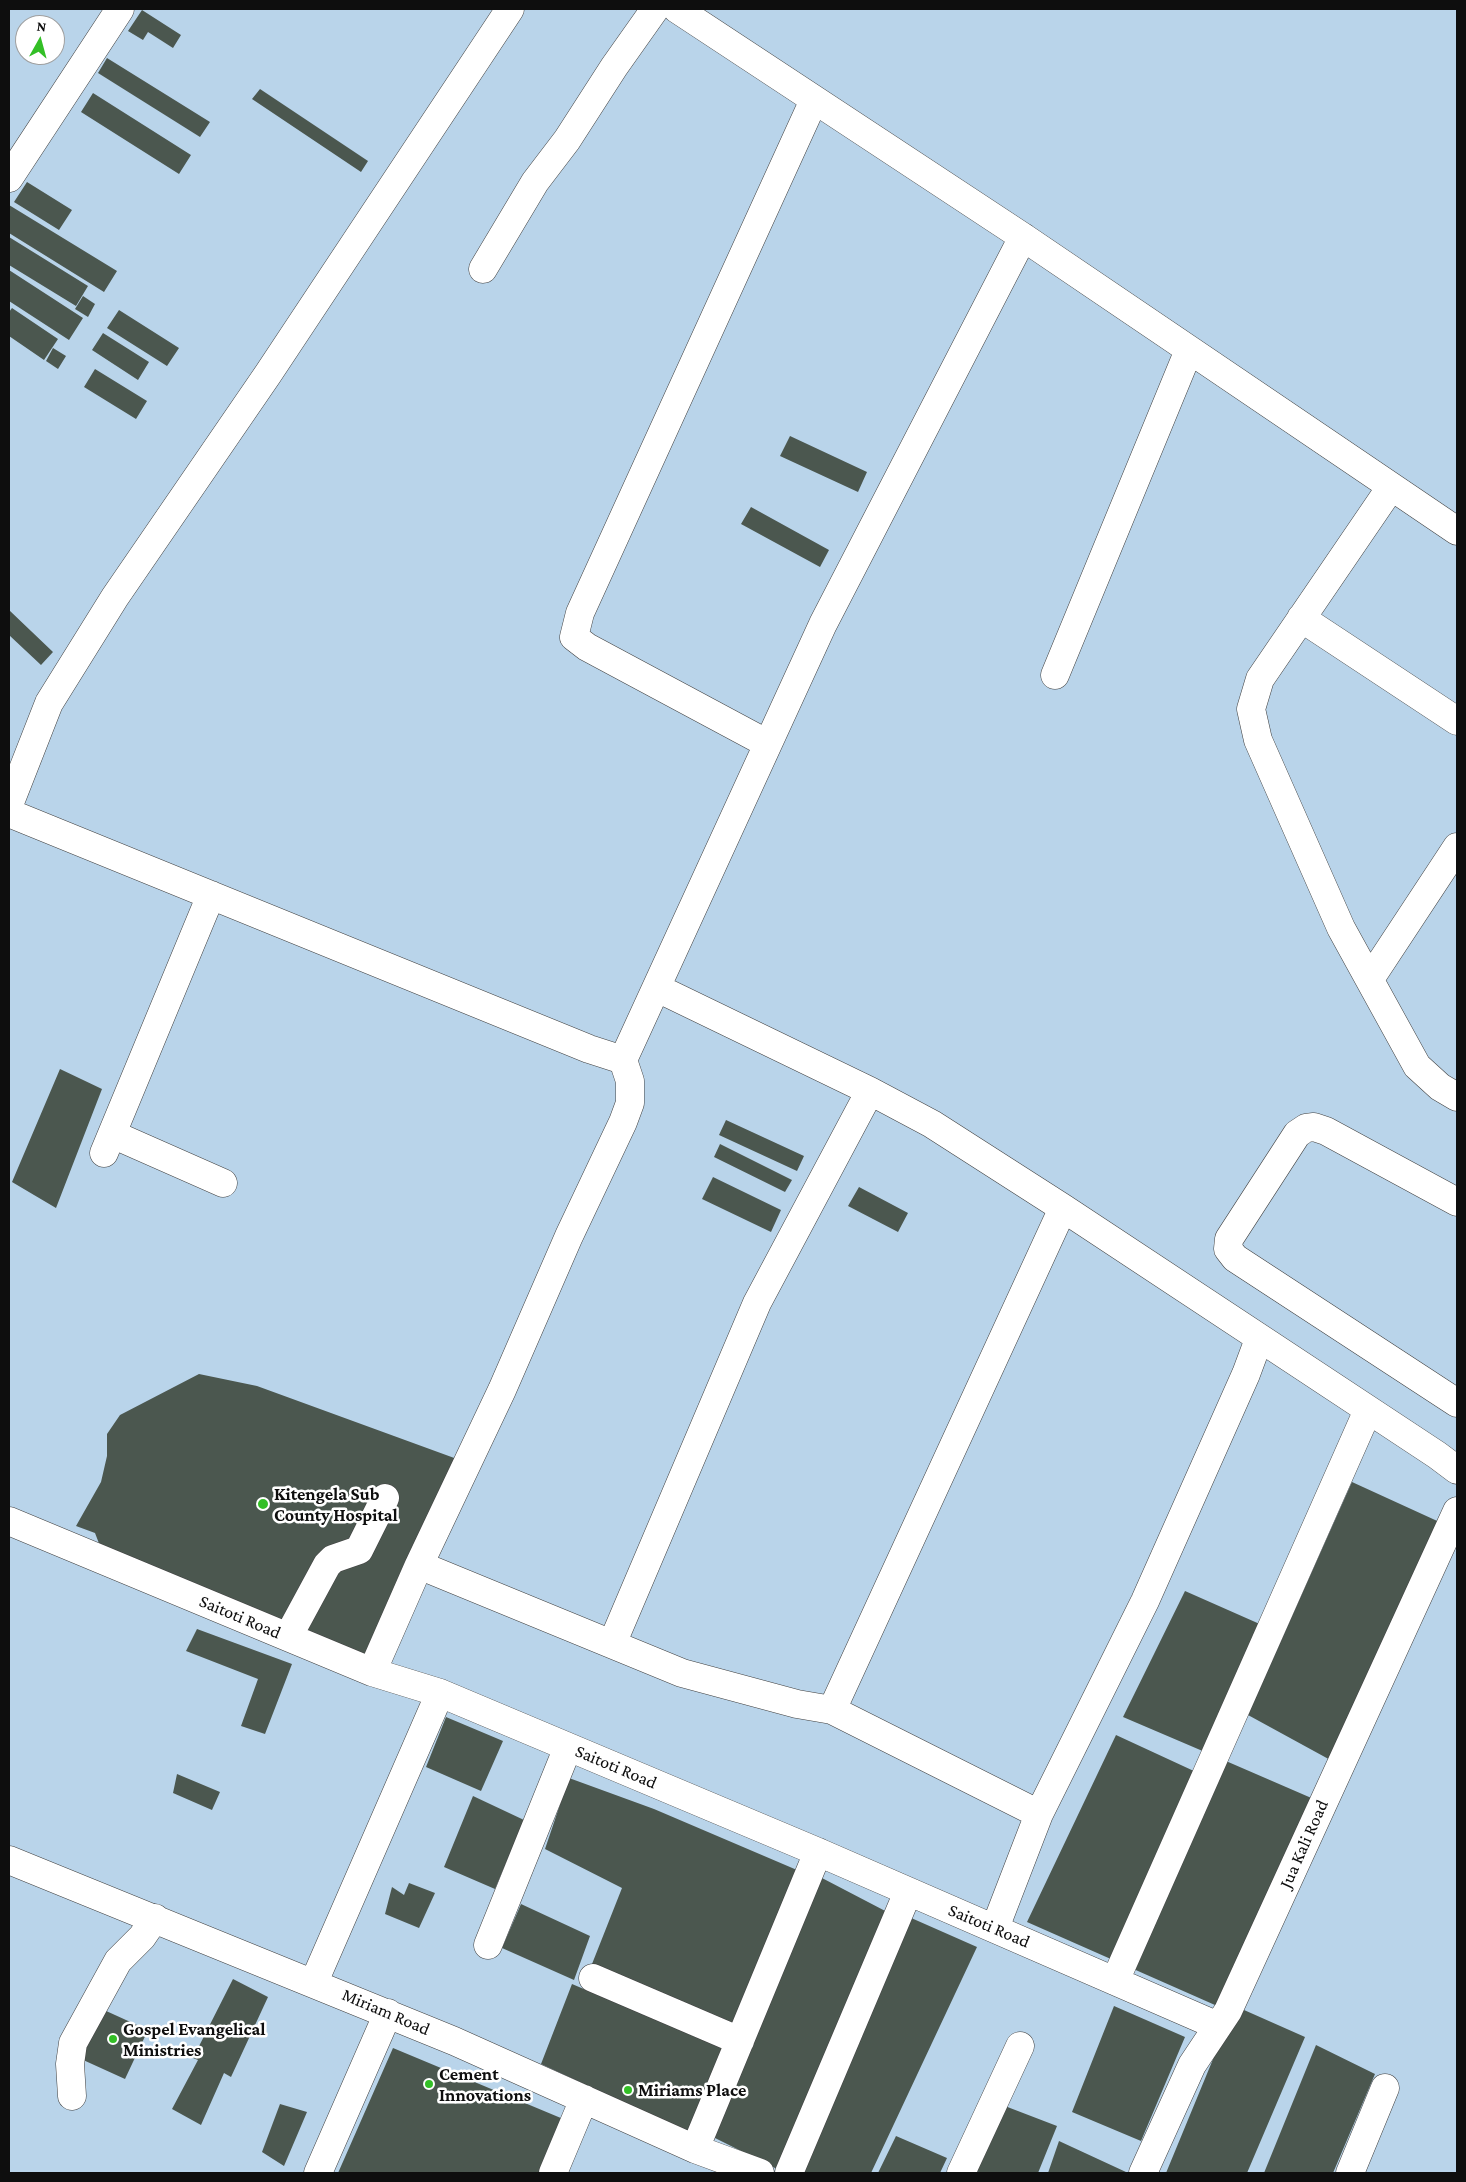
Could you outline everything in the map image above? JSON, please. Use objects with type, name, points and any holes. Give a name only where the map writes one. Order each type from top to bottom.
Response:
[{"type":"street","points":[[9,178],[120,9]]},
{"type":"street","points":[[9,805],[49,703],[104,614],[268,374],[510,9]]},
{"type":"street","points":[[483,269],[535,182],[568,140],[614,67],[655,9]]},
{"type":"street","points":[[677,9],[1023,237],[1457,531]]},
{"type":"street","points":[[768,744],[588,647],[574,637],[580,613],[814,100]]},
{"type":"street","points":[[372,1672],[418,1565],[502,1390],[569,1236],[623,1122],[630,1103],[630,1081],[623,1060],[823,624],[1023,237]]},
{"type":"street","points":[[1055,675],[1189,350]]},
{"type":"street","points":[[1391,487],[1260,679],[1251,709],[1258,740],[1341,928],[1417,1066],[1440,1087],[1457,1097]]},
{"type":"street","points":[[1301,618],[1457,721]]},
{"type":"street","points":[[9,813],[589,1049],[623,1060]]},
{"type":"street","points":[[1370,980],[1457,847]]},
{"type":"street","points":[[211,895],[108,1144],[223,1183]]},
{"type":"street","points":[[657,988],[870,1091],[932,1124],[1457,1470]]},
{"type":"street","points":[[612,1644],[757,1303],[870,1091]]},
{"type":"street","points":[[1457,1202],[1326,1132],[1314,1128],[1306,1128],[1297,1134],[1229,1239],[1228,1249],[1235,1258],[1457,1403]]},
{"type":"street","points":[[832,1710],[1062,1208]]},
{"type":"street","points":[[995,1928],[1039,1814],[1145,1601],[1246,1374],[1259,1339]]},
{"type":"street","points":[[1115,1980],[1368,1410]]},
{"type":"street","points":[[288,1637],[327,1565],[333,1559],[359,1550],[385,1498]]},
{"type":"street","name":"Jua Kali Road","points":[[1143,2173],[1192,2065],[1234,1998],[1457,1511]]},
{"type":"street","name":"Saitoti Road","points":[[9,1521],[372,1672],[440,1693],[818,1852],[1218,2026]]},
{"type":"street","points":[[418,1565],[682,1673],[797,1704],[832,1710],[1039,1814]]},
{"type":"street","points":[[314,1982],[440,1693]]},
{"type":"street","points":[[488,1945],[568,1747]]},
{"type":"street","points":[[695,2149],[818,1852]]},
{"type":"street","name":"Miriam Road","points":[[9,1860],[314,1982],[695,2149],[760,2173]]},
{"type":"street","points":[[789,2173],[908,1892]]},
{"type":"street","points":[[72,2096],[70,2064],[73,2043],[118,1961],[142,1937],[154,1918]]},
{"type":"street","points":[[593,1978],[740,2042]]},
{"type":"street","points":[[318,2173],[388,2013]]},
{"type":"street","points":[[961,2173],[1020,2046]]},
{"type":"street","points":[[1350,2173],[1385,2088]]},
{"type":"street","points":[[553,2173],[584,2099]]},
{"type":"shaded area","points":[[9,9],[1457,9],[1457,2173],[9,2173]]},
{"type":"building","points":[[142,10],[181,35],[173,48],[148,32],[143,40],[128,31]]},
{"type":"building","points":[[107,58],[210,122],[200,137],[98,73]]},
{"type":"building","points":[[260,89],[368,161],[361,172],[252,99]]},
{"type":"building","points":[[93,93],[191,155],[179,174],[81,112]]},
{"type":"building","points":[[27,182],[72,210],[59,230],[14,202]]},
{"type":"building","points":[[9,205],[117,271],[104,292],[9,233]]},
{"type":"building","points":[[9,237],[88,286],[76,306],[9,265]]},
{"type":"building","points":[[9,270],[83,318],[69,340],[9,301]]},
{"type":"building","points":[[83,296],[95,304],[88,317],[75,309]]},
{"type":"building","points":[[12,308],[58,339],[44,360],[9,336],[9,312]]},
{"type":"building","points":[[119,310],[179,348],[167,366],[107,328]]},
{"type":"building","points":[[103,333],[149,362],[138,380],[92,350]]},
{"type":"building","points":[[53,348],[66,356],[58,369],[46,361]]},
{"type":"building","points":[[95,369],[147,401],[136,419],[84,387]]},
{"type":"building","points":[[790,436],[867,472],[858,492],[780,456]]},
{"type":"building","points":[[751,507],[829,550],[820,567],[741,524]]},
{"type":"building","points":[[9,610],[53,652],[41,665],[9,635]]},
{"type":"building","points":[[60,1069],[102,1089],[56,1208],[12,1182]]},
{"type":"building","points":[[726,1120],[804,1156],[797,1171],[719,1135]]},
{"type":"building","points":[[720,1144],[792,1180],[785,1192],[714,1157]]},
{"type":"building","points":[[713,1177],[781,1210],[771,1232],[702,1199]]},
{"type":"building","points":[[859,1187],[908,1213],[898,1232],[848,1206]]},
{"type":"building","name":"Kitengela Sub County Hospital","points":[[199,1374],[257,1386],[457,1459],[371,1659],[100,1546],[95,1533],[76,1526],[101,1482],[107,1456],[107,1434],[120,1415]]},
{"type":"building","points":[[1352,1482],[1446,1525],[1334,1762],[1248,1715]]},
{"type":"building","points":[[1185,1591],[1271,1629],[1219,1758],[1123,1717]]},
{"type":"building","points":[[197,1629],[292,1664],[265,1734],[241,1726],[258,1679],[186,1651]]},
{"type":"building","points":[[446,1717],[503,1741],[481,1791],[426,1767]]},
{"type":"building","points":[[1116,1735],[1209,1778],[1219,1758],[1316,1800],[1224,2009],[1027,1922]]},
{"type":"building","points":[[177,1774],[220,1792],[212,1810],[173,1793]]},
{"type":"building","points":[[569,1778],[654,1809],[804,1873],[739,2030],[592,1964],[622,1888],[545,1849]]},
{"type":"building","points":[[473,1796],[524,1820],[495,1889],[444,1867]]},
{"type":"building","points":[[822,1878],[891,1914],[785,2173],[713,2137]]},
{"type":"building","points":[[409,1883],[435,1893],[419,1928],[385,1914],[392,1887],[404,1895]]},
{"type":"building","points":[[521,1904],[590,1936],[574,1980],[502,1948]]},
{"type":"building","points":[[909,1917],[977,1947],[871,2173],[799,2173]]},
{"type":"building","points":[[233,1979],[268,1997],[231,2077],[224,2073],[201,2125],[172,2109],[198,2060],[193,2058]]},
{"type":"building","points":[[572,1984],[725,2049],[690,2133],[541,2064]]},
{"type":"building","points":[[1114,2006],[1185,2037],[1141,2141],[1072,2112]]},
{"type":"building","points":[[1235,2006],[1305,2037],[1247,2173],[1166,2173]]},
{"type":"building","points":[[104,2010],[148,2030],[125,2079],[81,2059]]},
{"type":"building","points":[[1316,2045],[1375,2074],[1333,2173],[1264,2173]]},
{"type":"building","name":"Cement Innovations","points":[[393,2048],[568,2121],[546,2173],[338,2173]]},
{"type":"building","points":[[997,2103],[1057,2126],[1038,2173],[981,2173],[971,2169]]},
{"type":"building","points":[[280,2104],[307,2112],[284,2166],[262,2152]]},
{"type":"building","points":[[896,2136],[947,2158],[940,2173],[878,2173]]},
{"type":"building","points":[[1059,2141],[1126,2172],[1048,2173]]},
{"type":"place","name":"Kitengela Sub County Hospital","points":[[263,1504]]},
{"type":"place","name":"Gospel Evangelical Ministries","points":[[113,2039]]},
{"type":"place","name":"Cement Innovations","points":[[429,2084]]},
{"type":"place","name":"Miriams Place","points":[[628,2090]]}]
